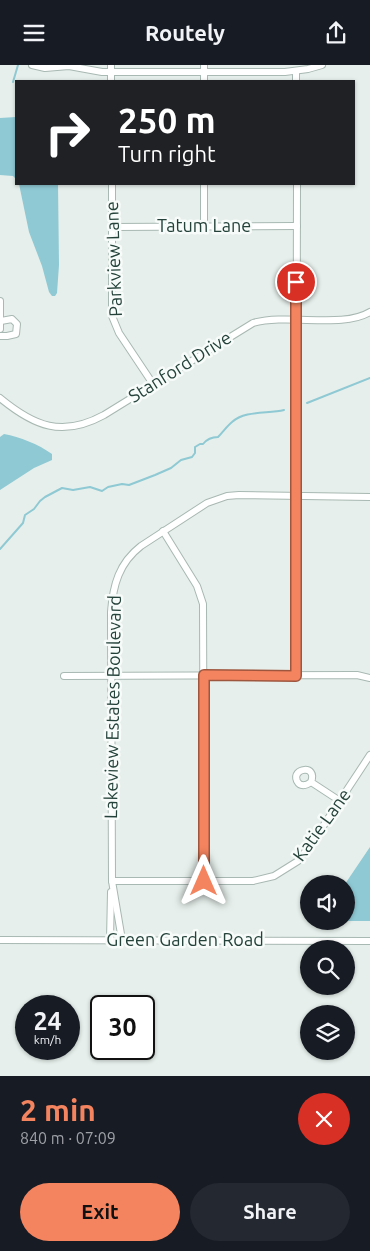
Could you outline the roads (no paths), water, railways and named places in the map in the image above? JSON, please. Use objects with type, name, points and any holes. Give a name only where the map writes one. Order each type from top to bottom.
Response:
[{"type":"street","points":[[32,65],[46,68],[69,66],[296,71],[322,65]]},
{"type":"street","points":[[296,71],[296,80]]},
{"type":"street","name":"Parkview Lane","points":[[112,185],[111,306],[114,322],[153,384]]},
{"type":"street","points":[[204,185],[204,226]]},
{"type":"street","points":[[296,676],[297,185]]},
{"type":"street","name":"Tatum Lane","points":[[112,227],[297,226]]},
{"type":"street","points":[[0,301],[0,329]]},
{"type":"street","name":"Stanford Drive","points":[[0,398],[16,411],[37,423],[66,427],[81,425],[98,418],[253,323],[270,319],[354,319],[370,312]]},
{"type":"street","points":[[0,336],[16,334],[18,324],[12,319],[1,321]]},
{"type":"street","name":"Lakeview Estates Boulevard","points":[[122,940],[112,881],[111,612],[116,580],[120,570],[132,553],[164,531],[207,503],[228,496],[370,497]]},
{"type":"street","points":[[164,531],[198,586],[203,599],[204,881]]},
{"type":"street","points":[[64,676],[357,675],[370,678]]},
{"type":"street","name":"Katie Lane","points":[[112,881],[253,881],[283,872],[298,861],[370,755]]},
{"type":"street","points":[[311,783],[340,801]]},
{"type":"street","points":[[110,940],[112,881]]},
{"type":"street","name":"Green Garden Road","points":[[0,940],[370,941]]},
{"type":"water","points":[[15,117],[15,178],[13,176],[0,175],[0,118]]},
{"type":"water","points":[[19,185],[58,185],[59,265],[57,293],[55,296],[52,296],[49,292],[42,266],[29,232]]},
{"type":"water","points":[[4,434],[23,439],[41,447],[52,454],[52,460],[34,468],[0,490],[0,437]]},
{"type":"water","points":[[370,847],[370,921],[355,921],[355,875],[351,875]]},
{"type":"waterway","points":[[13,82],[18,65]]},
{"type":"waterway","points":[[307,403],[370,378]]},
{"type":"waterway","points":[[0,549],[23,523],[25,515],[34,509],[45,497],[62,488],[73,490],[90,487],[102,491],[108,487],[122,484],[129,485],[171,468],[181,460],[192,457],[195,453],[195,447],[213,437],[218,437],[237,418],[250,414],[284,410]]}]
